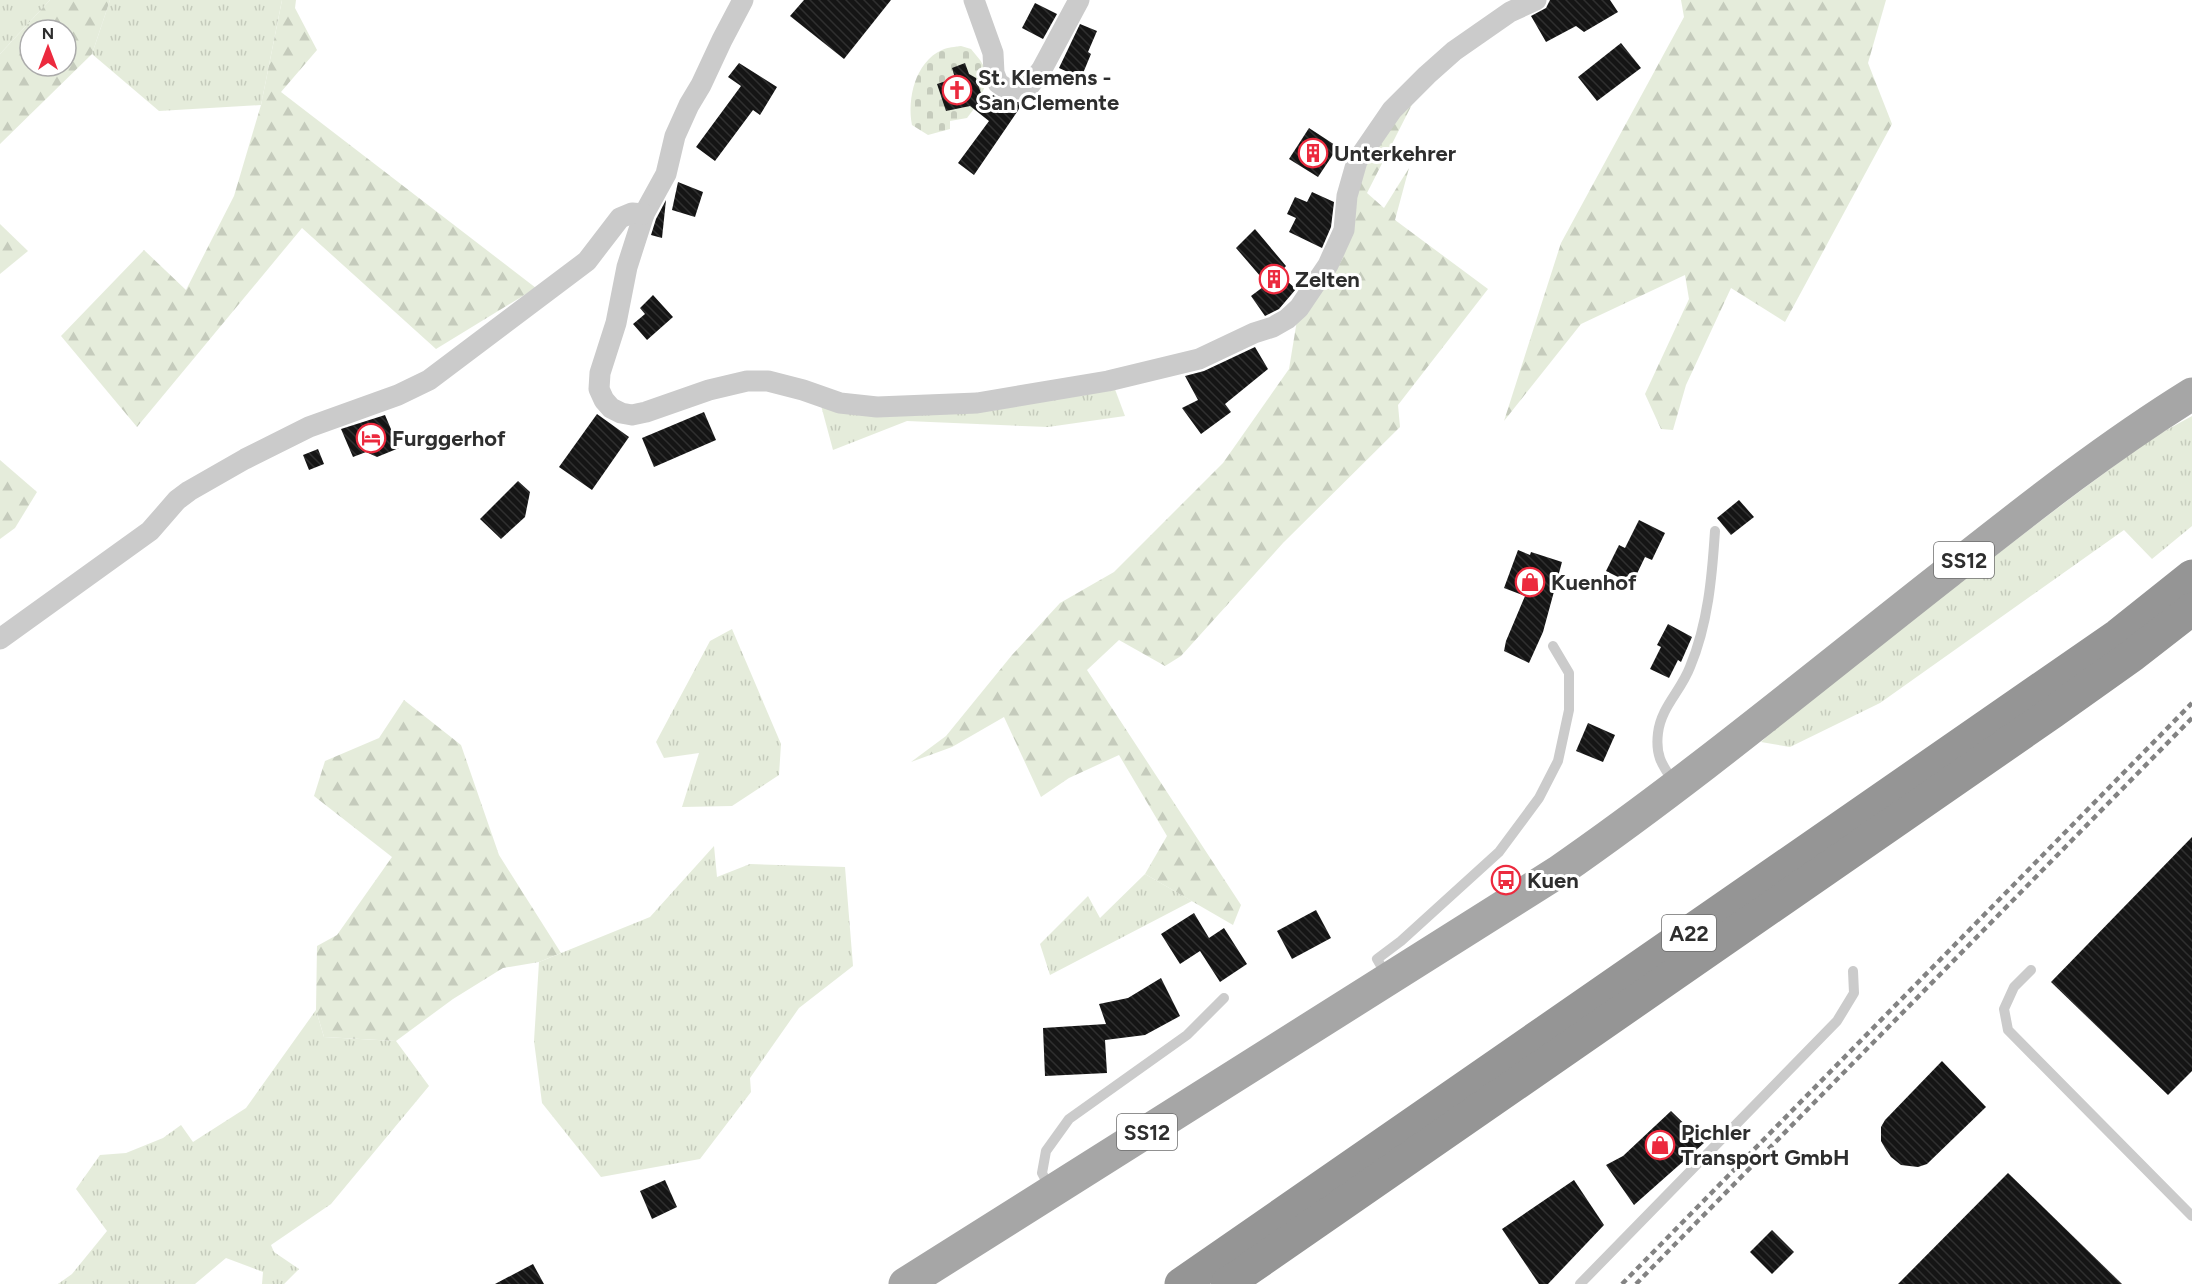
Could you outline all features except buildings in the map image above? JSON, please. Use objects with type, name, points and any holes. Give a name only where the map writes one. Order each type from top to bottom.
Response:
[{"type":"highway","name":"A22","points":[[1181,1284],[2118,635],[2192,576]]},
{"type":"highway","name":"A22","points":[[1227,1284],[2053,712],[2133,655],[2192,609]]},
{"type":"main road","name":"SS12","points":[[905,1284],[1558,872],[1618,830],[2068,478],[2140,427],[2192,394]]},
{"type":"street","points":[[744,0],[701,86],[688,105],[675,136],[666,174],[644,214],[627,267],[616,323],[599,381],[599,389],[604,400],[611,408],[621,413],[632,415],[646,412],[709,390],[747,381],[768,381],[840,403],[877,407],[977,403],[1108,381],[1199,359],[1254,333],[1273,327],[1287,319],[1299,308],[1328,265],[1344,230],[1347,196],[1357,161],[1392,110],[1426,75],[1454,51],[1510,12],[1536,0]]},
{"type":"street","points":[[974,0],[993,53],[994,73],[998,83],[1007,89],[1021,89],[1030,86],[1042,69],[1079,0]]},
{"type":"street","points":[[0,639],[150,531],[177,500],[189,491],[245,459],[309,427],[398,395],[429,380],[587,261],[620,218],[632,213],[644,214]]},
{"type":"lane","points":[[1676,785],[1659,761],[1658,734],[1666,705],[1690,669],[1705,617],[1712,574],[1715,531]]},
{"type":"lane","points":[[1389,979],[1377,959],[1401,941],[1499,852],[1539,798],[1558,761],[1569,710],[1569,673],[1553,646]]},
{"type":"lane","points":[[2031,970],[2014,987],[2004,1009],[2008,1029],[2192,1216]]},
{"type":"lane","points":[[1580,1284],[1837,1021],[1854,993],[1853,971]]},
{"type":"lane","points":[[1052,1191],[1042,1173],[1046,1151],[1070,1119],[1187,1035],[1224,998]]},
{"type":"green space","points":[[0,0],[50,0],[33,18],[18,18],[18,35],[0,54]]},
{"type":"green space","points":[[50,0],[110,0],[92,54],[78,68],[78,18],[33,18]]},
{"type":"green space","points":[[110,0],[282,0],[261,105],[159,111],[92,54]]},
{"type":"green space","points":[[282,0],[296,0],[295,8],[317,50],[281,92],[536,288],[436,349],[302,228],[137,427],[61,336],[144,250],[186,290],[234,196],[261,105]]},
{"type":"green space","points":[[1681,0],[1886,0],[1868,63],[1892,124],[1785,322],[1731,288],[1686,385],[1673,430],[1661,429],[1645,394],[1689,299],[1685,275],[1581,324],[1504,421],[1561,243],[1684,17]]},
{"type":"green space","points":[[18,35],[18,78],[67,78],[0,144],[0,54]]},
{"type":"green space","points":[[961,46],[971,49],[980,60],[986,70],[987,82],[976,106],[967,118],[950,121],[950,129],[928,135],[912,125],[911,104],[915,82],[925,63],[933,56],[944,49]]},
{"type":"green space","points":[[1427,75],[1367,193],[1384,208],[1409,168],[1395,220],[1488,289],[1398,405],[1400,427],[1283,543],[1181,656],[1165,666],[1119,640],[1087,670],[1241,905],[1233,925],[1145,874],[1167,836],[1119,755],[1069,778],[1041,797],[1004,717],[952,747],[911,762],[946,736],[1012,655],[1060,603],[1114,572],[1223,463],[1289,369],[1299,308],[1328,265],[1357,161]]},
{"type":"green space","points":[[0,224],[28,251],[0,274]]},
{"type":"green space","points":[[1110,376],[1125,416],[1048,427],[907,421],[833,450],[819,398],[964,400]]},
{"type":"green space","points":[[2192,416],[2192,526],[2152,559],[2124,530],[1880,703],[1790,747],[1761,742],[1799,706],[2072,497],[2152,438]]},
{"type":"green space","points":[[0,460],[37,492],[15,528],[0,539]]},
{"type":"green space","points":[[732,629],[781,744],[779,775],[732,806],[682,807],[699,753],[664,758],[656,742],[710,641]]},
{"type":"green space","points":[[404,700],[461,745],[499,855],[561,953],[539,962],[503,968],[453,999],[396,1041],[324,1037],[316,1010],[317,946],[337,935],[392,857],[314,796],[325,761],[379,738]]},
{"type":"green space","points":[[714,846],[717,877],[750,864],[845,867],[853,966],[799,1008],[750,1078],[751,1092],[700,1159],[601,1177],[542,1103],[534,1041],[539,962],[650,917]]},
{"type":"green space","points":[[1145,874],[1192,901],[1050,975],[1040,944],[1088,896],[1100,918]]},
{"type":"green space","points":[[316,1010],[324,1037],[396,1041],[429,1086],[331,1204],[271,1245],[274,1252],[299,1269],[284,1284],[262,1284],[263,1272],[226,1258],[195,1284],[58,1284],[72,1274],[107,1231],[76,1189],[100,1155],[126,1153],[163,1138],[181,1125],[193,1142],[246,1108]]},
{"type":"railway","points":[[1622,1284],[2192,703]]},
{"type":"railway","points":[[1636,1284],[2192,718]]},
{"type":"place","name":"St. Klemens - San Clemente","points":[[957,90]]},
{"type":"place","name":"Unterkehrer","points":[[1313,153]]},
{"type":"place","name":"Zelten","points":[[1274,279]]},
{"type":"place","name":"Furggerhof","points":[[371,438]]},
{"type":"place","name":"Kuenhof","points":[[1530,582]]},
{"type":"place","name":"Kuen","points":[[1506,880]]},
{"type":"place","name":"Pichler Transport GmbH","points":[[1660,1145]]}]
